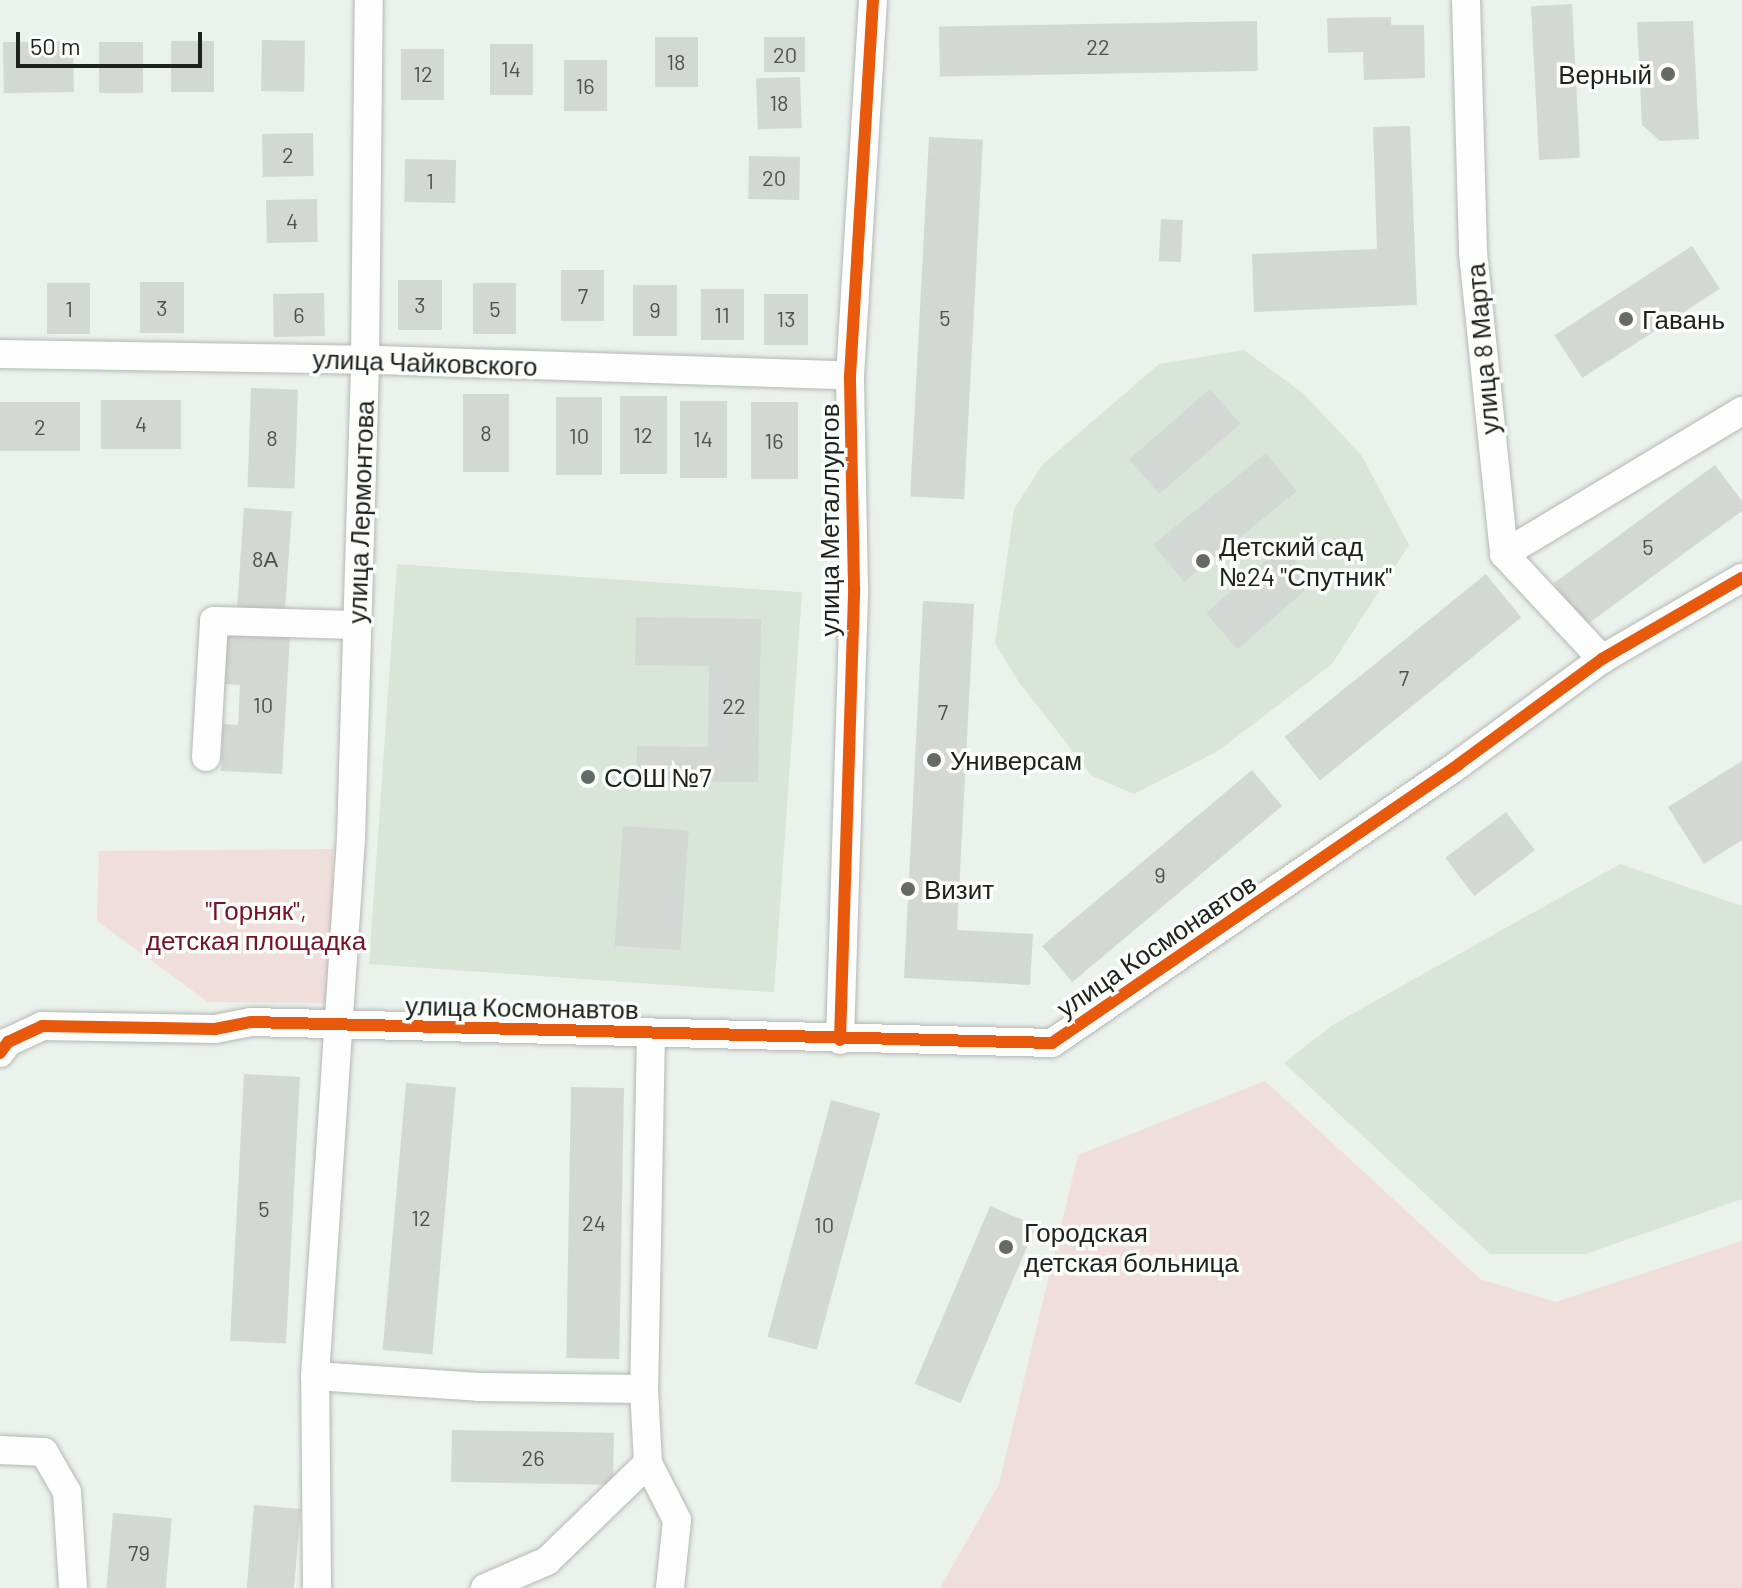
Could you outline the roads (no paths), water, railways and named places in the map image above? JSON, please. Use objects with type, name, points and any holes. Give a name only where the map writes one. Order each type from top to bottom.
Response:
[{"type":"street","name":"улица Лермонтова","points":[[317,1588],[315,1376],[333,1074],[341,1024],[357,625],[365,359],[369,0]]},
{"type":"street","name":"улица Металлургов","points":[[840,1040],[854,588],[850,376],[873,0]]},
{"type":"street","name":"улица 8 Марта","points":[[1466,0],[1473,253],[1504,554]]},
{"type":"street","name":"улица Чайковского","points":[[0,354],[365,359],[850,376]]},
{"type":"street","points":[[1602,659],[1504,554],[1742,411]]},
{"type":"street","name":"улица Космонавтов","points":[[0,1053],[8,1042],[42,1026],[215,1029],[251,1022],[840,1040],[1052,1043],[1459,764],[1602,659],[1742,578]]},
{"type":"street","points":[[206,757],[214,621],[357,625]]},
{"type":"street","points":[[651,1032],[644,1389],[648,1463],[677,1520],[670,1588]]},
{"type":"street","points":[[315,1376],[479,1387],[644,1389]]},
{"type":"street","points":[[0,1450],[44,1452],[67,1492],[73,1588]]},
{"type":"street","points":[[485,1588],[547,1561],[648,1463]]},
{"type":"place","name":"Верный","points":[[1668,74]]},
{"type":"place","name":"Гавань","points":[[1626,319]]},
{"type":"place","name":"Детский сад №24 \"Спутник\"","points":[[1203,561]]},
{"type":"place","name":"Универсам","points":[[934,760]]},
{"type":"place","name":"СОШ №7","points":[[588,777]]},
{"type":"place","name":"Визит","points":[[908,889]]},
{"type":"place","name":"Городская детская больница","points":[[1006,1247]]},
{"type":"park label","name":"\"Горняк\", детская площадка","points":[[256,925]]}]
